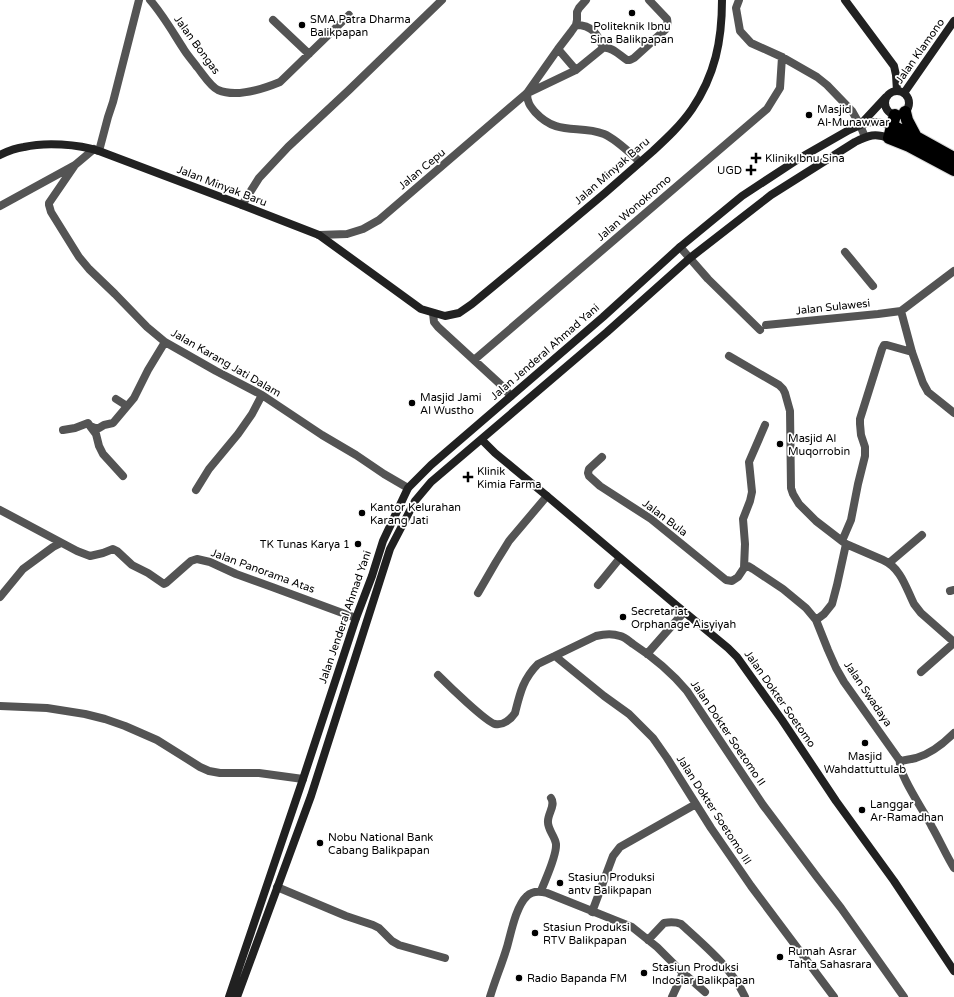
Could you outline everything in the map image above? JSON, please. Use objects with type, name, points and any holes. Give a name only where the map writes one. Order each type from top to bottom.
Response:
[{"type":"highway","points":[[895,123],[907,120],[916,137]]},
{"type":"highway","points":[[895,123],[916,137],[954,158]]},
{"type":"highway","points":[[895,123],[909,146],[954,170]]},
{"type":"main road","name":"Jalan Minyak Baru","points":[[0,155],[24,146],[39,145],[62,145],[97,150],[320,235],[421,309],[445,316],[450,315],[459,313],[472,304],[617,183],[680,125],[692,110],[710,75],[721,38],[722,0]]},
{"type":"main road","points":[[845,0],[894,66],[897,93]]},
{"type":"main road","name":"Jalan Klamono","points":[[860,125],[897,93],[954,21]]},
{"type":"main road","points":[[865,137],[876,135],[895,123],[907,110],[909,103],[907,96],[897,93],[887,96],[885,104],[895,123]]},
{"type":"main road","name":"Jalan Jenderal Ahmad Yani","points":[[229,997],[383,541],[408,488],[431,465],[603,317],[680,247],[742,196],[800,158],[849,130],[871,122],[895,123]]},
{"type":"main road","name":"Jalan Jenderal Ahmad Yani","points":[[237,997],[311,796],[390,549],[415,501],[431,482],[607,332],[690,258],[772,195],[865,137]]},
{"type":"main road","name":"Jalan Minyak Baru","points":[[417,306],[450,315]]},
{"type":"main road","name":"Jalan Dokter Soetomo","points":[[482,440],[495,453],[737,657],[782,720],[836,801],[894,882],[954,971]]},
{"type":"street","points":[[0,206],[75,165],[97,150],[114,102],[140,0]]},
{"type":"street","name":"Jalan Bongas","points":[[150,0],[159,10],[184,49],[206,79],[217,89],[242,93],[268,87],[280,82],[349,15]]},
{"type":"street","points":[[242,204],[259,178],[288,147],[442,0]]},
{"type":"street","name":"Jalan Cepu","points":[[320,235],[347,234],[363,229],[379,220],[527,93],[576,25],[577,12],[586,0]]},
{"type":"street","points":[[576,25],[583,25],[592,30],[599,37],[603,48],[610,48],[625,59],[630,60],[666,29],[668,25],[667,19],[649,0]]},
{"type":"street","points":[[737,4],[740,31],[751,43],[782,57],[818,77],[852,111],[865,137]]},
{"type":"street","points":[[274,20],[309,54]]},
{"type":"street","name":"Jalan Cepu","points":[[527,93],[576,70],[603,48]]},
{"type":"street","points":[[558,49],[576,70]]},
{"type":"street","name":"Jalan Wonokromo","points":[[474,360],[767,109],[780,88],[782,57]]},
{"type":"street","points":[[527,93],[527,100],[529,104],[536,113],[547,122],[565,129],[594,131],[603,134],[611,138],[640,162]]},
{"type":"street","name":"Jalan Karang Jati Dalam","points":[[75,165],[49,202],[51,212],[72,247],[88,269],[147,327],[164,342],[262,395],[322,435],[408,488]]},
{"type":"street","points":[[680,247],[690,258]]},
{"type":"street","points":[[845,252],[873,286]]},
{"type":"street","name":"Jalan Sulawesi","points":[[690,258],[708,279],[763,327],[901,310]]},
{"type":"street","points":[[954,271],[901,310],[912,352],[925,388],[954,413]]},
{"type":"street","points":[[433,313],[434,322],[511,396]]},
{"type":"street","points":[[63,430],[88,423],[90,426],[99,428],[113,423],[138,393],[148,370],[164,342]]},
{"type":"street","points":[[816,620],[824,614],[832,604],[837,585],[844,543],[851,520],[865,456],[865,447],[861,435],[860,419],[882,349],[884,345],[887,345],[912,352]]},
{"type":"street","points":[[729,356],[779,385],[785,393],[790,411],[792,488],[793,494],[799,504],[816,521],[844,543],[889,563],[899,573],[917,609],[954,642],[921,672]]},
{"type":"street","points":[[196,490],[209,469],[238,434],[252,414],[262,395]]},
{"type":"street","points":[[116,399],[127,406]]},
{"type":"street","points":[[744,568],[745,544],[743,519],[752,492],[749,462],[765,425]]},
{"type":"street","points":[[90,426],[96,434],[103,454],[123,476]]},
{"type":"street","name":"Jalan Bula","points":[[602,457],[588,473],[589,476],[600,486],[651,519],[726,580],[730,582],[732,581],[744,568]]},
{"type":"street","points":[[478,593],[510,541],[547,496]]},
{"type":"street","name":"Jalan Panorama Atas","points":[[0,510],[61,543],[90,556],[113,549],[132,565],[148,573],[164,584],[191,561],[197,559],[210,562],[236,574],[356,618]]},
{"type":"street","points":[[889,563],[922,535]]},
{"type":"street","points":[[0,597],[23,569],[53,547],[61,543]]},
{"type":"street","points":[[598,585],[620,558]]},
{"type":"street","name":"Jalan Swadaya","points":[[744,568],[748,566],[753,568],[783,589],[806,608],[816,620],[836,668],[844,682],[900,761],[900,766],[907,782],[933,827],[954,868]]},
{"type":"street","points":[[647,654],[684,612]]},
{"type":"street","name":"Jalan Dokter Soetomo II","points":[[438,675],[484,717],[494,724],[501,724],[515,713],[524,683],[538,664],[596,636],[614,634],[622,636],[667,670],[687,691],[763,805],[841,908],[904,997]]},
{"type":"street","name":"Jalan Dokter Soetomo III","points":[[555,656],[604,696],[629,714],[653,738],[751,886],[834,997]]},
{"type":"street","points":[[0,706],[47,708],[85,714],[104,719],[126,726],[157,740],[209,771],[220,773],[259,773],[303,779]]},
{"type":"street","points":[[900,761],[918,757],[933,750],[954,733]]},
{"type":"street","points":[[541,891],[555,855],[556,848],[556,843],[548,823],[553,804],[553,800],[551,798]]},
{"type":"street","points":[[592,912],[613,856],[620,847],[696,804]]},
{"type":"street","points":[[277,887],[340,914],[373,925],[379,928],[392,941],[399,945],[445,958]]},
{"type":"street","points":[[490,997],[519,908],[526,896],[534,892],[541,891],[632,927],[660,950],[705,992]]},
{"type":"street","points":[[648,940],[664,923],[673,922],[681,924],[728,969],[741,987],[745,997]]},
{"type":"street","points":[[672,997],[683,973]]},
{"type":"place","name":"Politeknik Ibnu Sina Balikpapan","points":[[632,13]]},
{"type":"place","name":"SMA Patra Dharma Balikpapan","points":[[302,25]]},
{"type":"place","name":"Masjid Al-Munawwar","points":[[809,115]]},
{"type":"place","name":"Klinik Ibnu Sina","points":[[756,158]]},
{"type":"place","name":"UGD","points":[[751,170]]},
{"type":"place","name":"Masjid Jami Al Wustho","points":[[412,403]]},
{"type":"place","name":"Masjid Al Muqorrobin","points":[[780,444]]},
{"type":"place","name":"Klinik Kimia Farma","points":[[468,477]]},
{"type":"place","name":"Kantor Kelurahan Karang Jati","points":[[362,513]]},
{"type":"place","name":"TK Tunas Karya 1","points":[[358,544]]},
{"type":"place","name":"Secretariat Orphanage Aisyiyah","points":[[623,617]]},
{"type":"place","name":"Masjid Wahdattuttulab","points":[[865,743]]},
{"type":"place","name":"Langgar Ar-Ramadhan","points":[[862,810]]},
{"type":"place","name":"Nobu National Bank Cabang Balikpapan","points":[[320,843]]},
{"type":"place","name":"Stasiun Produksi antv Balikpapan","points":[[560,883]]},
{"type":"place","name":"Stasiun Produksi RTV Balikpapan","points":[[535,933]]},
{"type":"place","name":"Rumah Asrar Tahta Sahasrara","points":[[780,957]]},
{"type":"place","name":"Stasiun Produksi Indosiar Balikpapan","points":[[644,973]]},
{"type":"place","name":"Radio Bapanda FM","points":[[519,978]]}]
